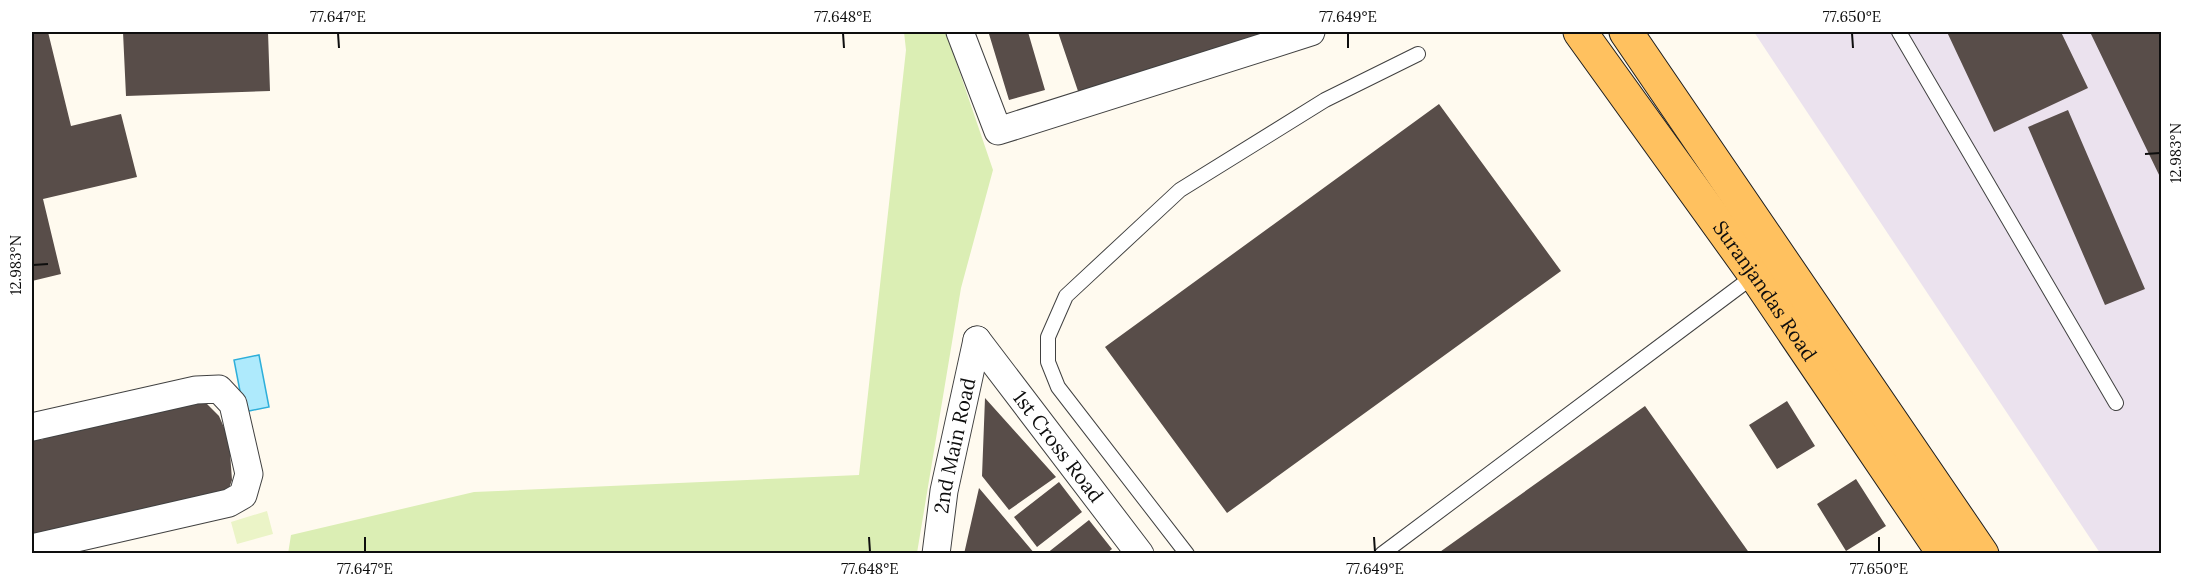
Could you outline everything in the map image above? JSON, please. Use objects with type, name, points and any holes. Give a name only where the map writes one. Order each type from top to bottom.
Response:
[{"type":"main road","name":"Suranjandas Road","points":[[1580,32],[1755,275],[1944,554]]},
{"type":"main road","name":"Suranjandas Road","points":[[1626,32],[1982,554]]},
{"type":"street","points":[[960,32],[998,131],[1311,32]]},
{"type":"street","name":"2nd Main Road","points":[[936,554],[944,491],[977,340]]},
{"type":"street","name":"1st Cross Road","points":[[977,340],[1140,554]]},
{"type":"street","points":[[32,427],[196,390],[219,389],[233,404],[249,474],[243,495],[229,503],[32,548]]},
{"type":"lane","points":[[1899,32],[2116,403]]},
{"type":"lane","points":[[1187,554],[1058,387],[1048,362],[1048,337],[1053,322],[1066,296],[1180,190],[1325,100],[1418,54]]},
{"type":"lane","points":[[1382,554],[1755,275]]},
{"type":"shaded area","points":[[1754,32],[2161,32],[2161,553],[2100,553]]},
{"type":"green space","points":[[904,32],[946,32],[993,170],[961,288],[917,553],[288,554],[291,535],[474,492],[859,475],[906,50]]},
{"type":"green space","points":[[267,511],[273,534],[237,544],[231,522]]},
{"type":"water","points":[[259,355],[269,407],[244,412],[234,360]]},
{"type":"building","points":[[32,32],[48,32],[71,126],[121,114],[137,177],[43,199],[61,274],[32,281]]},
{"type":"building","points":[[123,32],[268,32],[270,91],[126,96]]},
{"type":"building","points":[[1028,32],[1045,90],[1009,100],[989,34]]},
{"type":"building","points":[[1058,32],[1274,32],[1080,97]]},
{"type":"building","points":[[1947,32],[2061,32],[2088,88],[1994,132]]},
{"type":"building","points":[[2090,32],[2162,32],[2162,181]]},
{"type":"building","points":[[1439,104],[1561,271],[1227,513],[1105,347]]},
{"type":"building","points":[[2068,110],[2145,289],[2105,305],[2028,127]]},
{"type":"building","points":[[985,398],[1056,477],[1009,510],[982,476]]},
{"type":"building","points":[[202,399],[219,416],[229,439],[232,480],[227,494],[32,541],[32,440],[41,440],[67,429],[125,415],[154,414],[177,403]]},
{"type":"building","points":[[1787,401],[1815,446],[1777,469],[1749,425]]},
{"type":"building","points":[[1645,406],[1750,554],[1437,554]]},
{"type":"building","points":[[1856,479],[1886,526],[1846,551],[1817,504]]},
{"type":"building","points":[[1059,482],[1082,512],[1037,547],[1014,517]]},
{"type":"building","points":[[979,488],[1035,554],[964,554]]},
{"type":"building","points":[[1089,520],[1112,549],[1106,554],[1046,554]]}]
